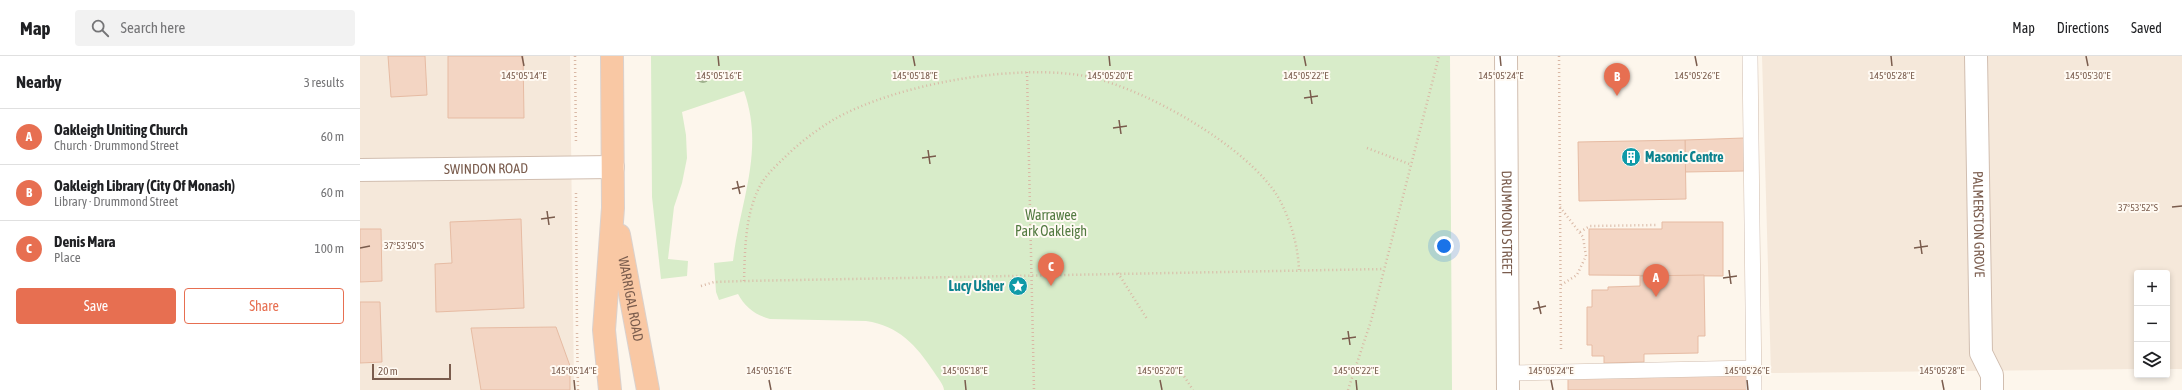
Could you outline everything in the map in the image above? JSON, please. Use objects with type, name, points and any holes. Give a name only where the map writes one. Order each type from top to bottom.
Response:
[{"type":"highway","name":"WARRIGAL ROAD","points":[[610,390],[604,330],[614,208],[612,56]]},
{"type":"highway","name":"WARRIGAL ROAD","points":[[614,208],[648,390]]},
{"type":"street","name":"DRUMMOND STREET","points":[[1506,56],[1508,382]]},
{"type":"street","name":"PALMERSTON GROVE","points":[[1976,56],[1981,353],[1992,375],[1992,390]]},
{"type":"street","name":"SWINDON ROAD","points":[[360,170],[613,167]]},
{"type":"lane","points":[[1750,56],[1754,390]]},
{"type":"lane","points":[[1508,382],[1561,371],[1754,368]]},
{"type":"path","points":[[575,56],[578,390]]},
{"type":"path","points":[[1348,390],[1371,321],[1439,56]]},
{"type":"path","points":[[1559,56],[1561,371]]},
{"type":"path","points":[[1027,72],[1034,390]]},
{"type":"path","points":[[744,281],[748,221],[753,202],[762,182],[794,149],[813,134],[833,120],[883,99],[955,80],[1027,72],[1064,74],[1117,84],[1158,102],[1213,136],[1261,175],[1277,196],[1293,234],[1298,254],[1299,270]]},
{"type":"path","points":[[1367,148],[1412,165]]},
{"type":"path","points":[[1560,206],[1583,237],[1586,256],[1577,275],[1561,285]]},
{"type":"path","points":[[1580,232],[1590,226],[1658,225]]},
{"type":"path","points":[[701,286],[714,282],[744,281],[1384,269]]},
{"type":"path","points":[[1118,273],[1147,319]]},
{"type":"path","points":[[1182,373],[1194,390]]},
{"type":"shaded area","points":[[360,56],[570,56],[574,390],[360,390]]},
{"type":"shaded area","points":[[1762,56],[2182,56],[2182,369],[2170,369],[2170,270],[2134,270],[2134,369],[1771,373]]},
{"type":"green space","name":"Warrawee Park Oakleigh","points":[[651,56],[1450,56],[1452,390],[944,390],[942,383],[913,345],[906,338],[888,327],[866,321],[770,319],[751,310],[738,294],[719,300],[716,292],[714,263],[733,261],[752,155],[750,113],[744,91],[682,112],[686,135],[687,158],[682,183],[674,207],[668,259],[688,261],[687,276],[661,279],[652,197]]},
{"type":"building","points":[[388,56],[425,56],[427,95],[391,97]]},
{"type":"building","points":[[448,56],[523,56],[524,118],[448,118]]},
{"type":"building","points":[[1744,138],[1744,171],[1685,172],[1685,140]]},
{"type":"building","name":"Masonic Centre","points":[[1685,140],[1686,199],[1579,201],[1578,142]]},
{"type":"building","points":[[521,219],[524,308],[436,312],[435,264],[452,263],[450,222]]},
{"type":"building","points":[[1662,222],[1723,222],[1723,276],[1589,275],[1589,229],[1662,229]]},
{"type":"building","points":[[360,229],[381,229],[382,281],[360,282]]},
{"type":"building","points":[[1704,275],[1705,336],[1698,336],[1698,353],[1644,354],[1644,362],[1604,363],[1604,356],[1592,356],[1592,345],[1587,345],[1587,307],[1592,307],[1592,290],[1608,290],[1608,287],[1640,286],[1640,276]]},
{"type":"building","points":[[360,302],[380,302],[382,362],[360,363]]},
{"type":"building","points":[[556,327],[570,366],[570,390],[481,390],[471,328]]},
{"type":"building","points":[[1748,372],[1748,390],[1568,390],[1568,375]]},
{"type":"place","name":"Oakleigh Library (City Of Monash)","points":[[1617,96]]},
{"type":"place","name":"Masonic Centre","points":[[1631,157]]},
{"type":"place","name":"Lucy Usher","points":[[1018,286]]},
{"type":"place","name":"Denis Mara","points":[[1051,286]]},
{"type":"place","name":"Oakleigh Uniting Church","points":[[1656,297]]}]
